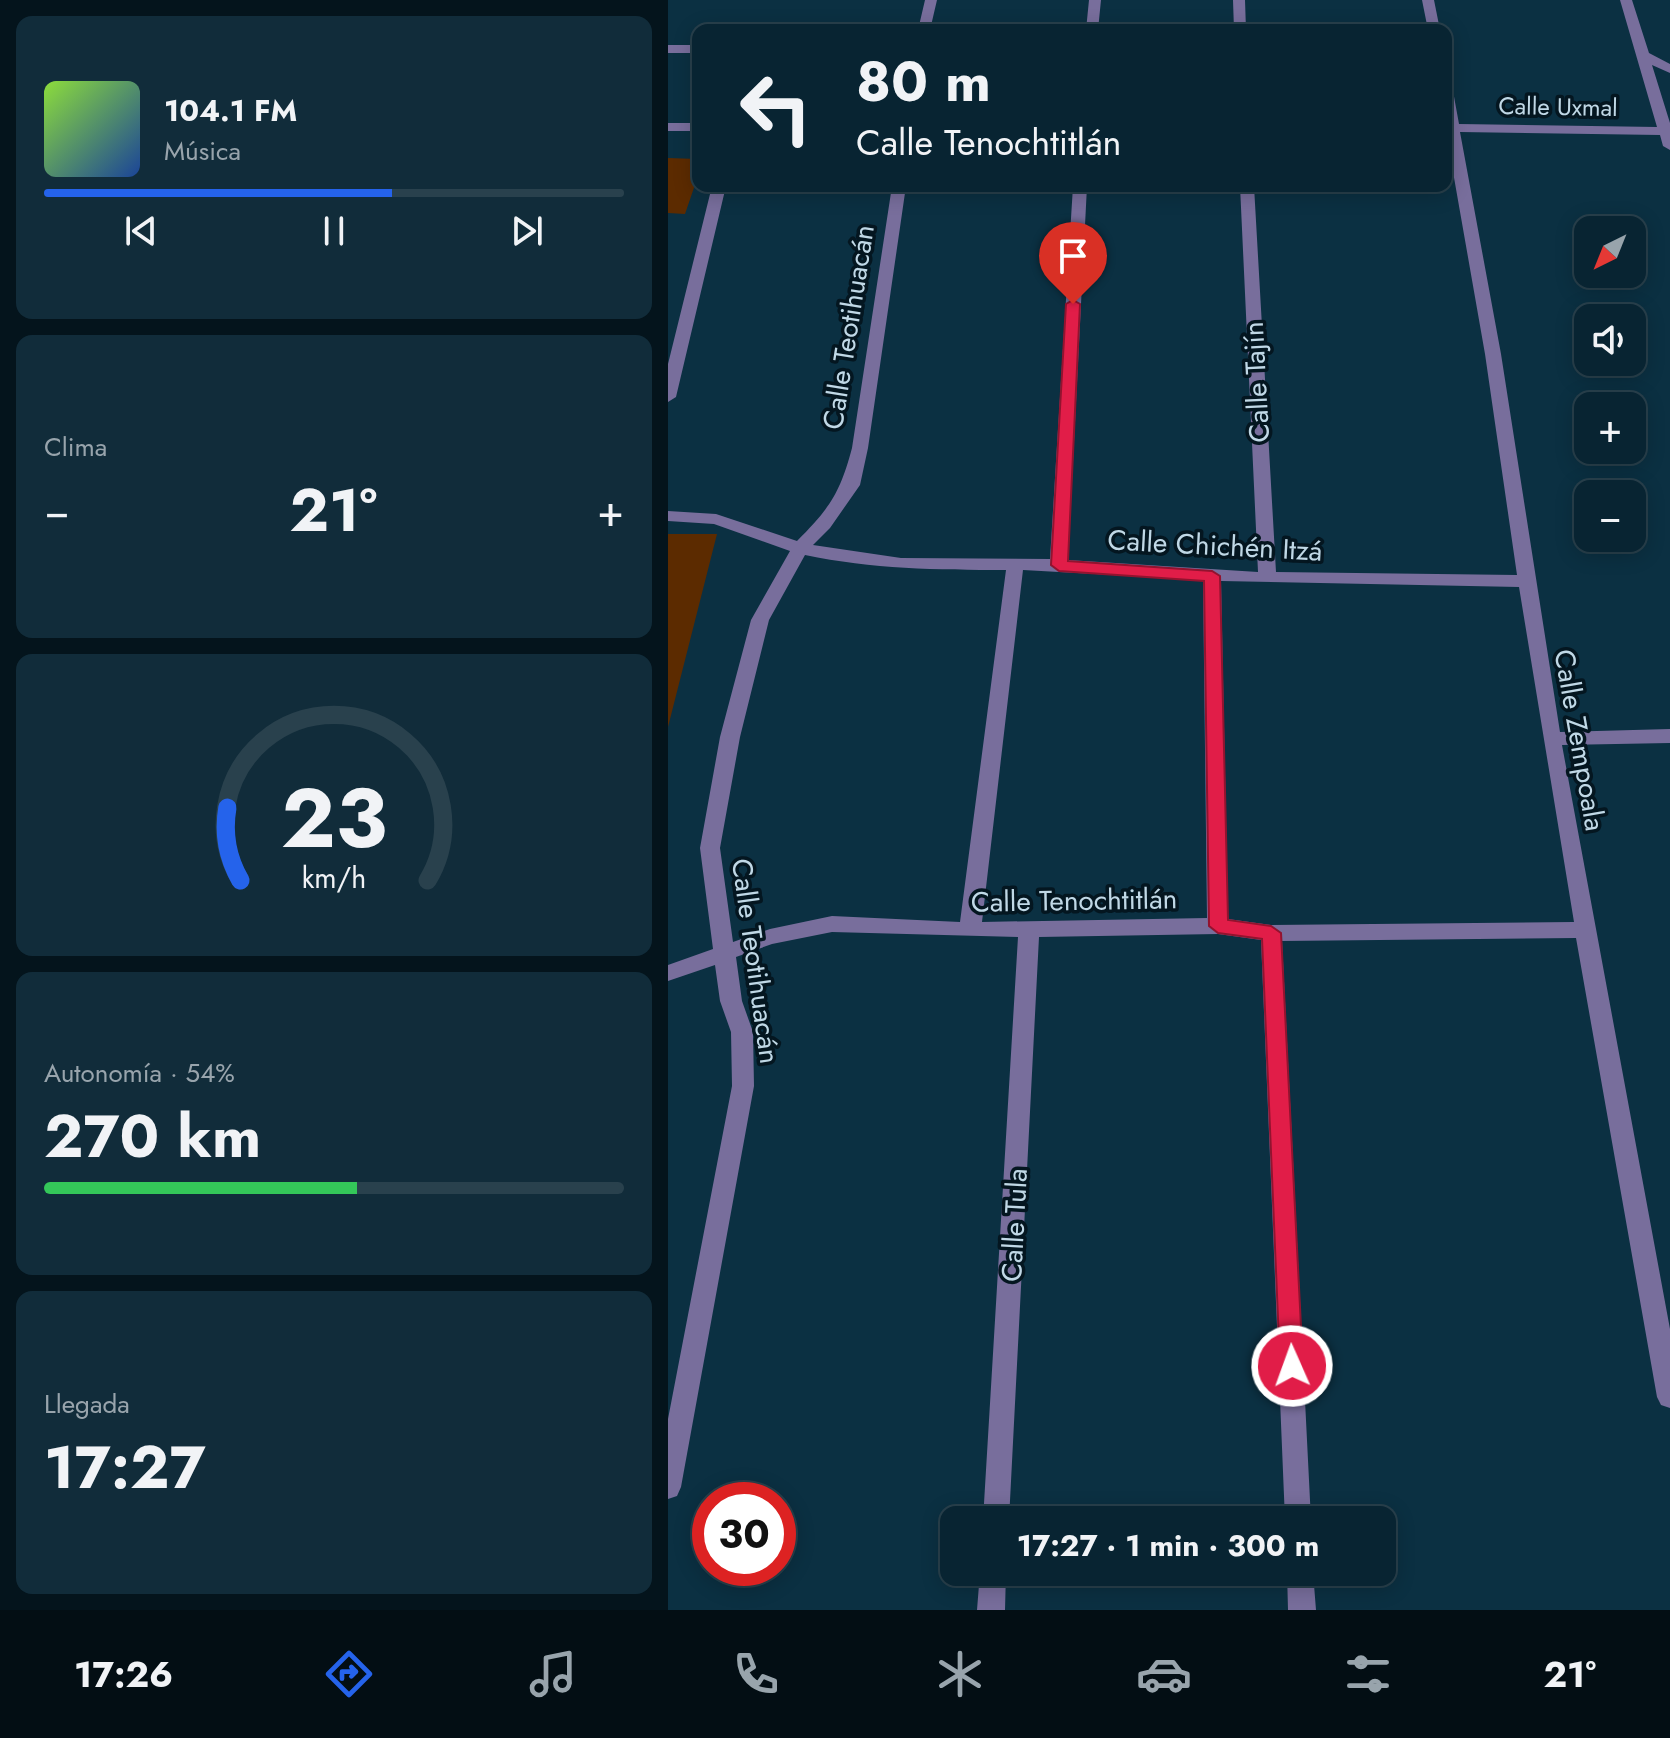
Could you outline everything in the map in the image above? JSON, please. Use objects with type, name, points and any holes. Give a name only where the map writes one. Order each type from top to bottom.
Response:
[{"type":"street","points":[[925,24],[931,0]]},
{"type":"street","points":[[1093,24],[1095,0]]},
{"type":"street","points":[[1239,0],[1240,24]]},
{"type":"street","points":[[1428,0],[1433,24]]},
{"type":"street","points":[[1626,0],[1670,146]]},
{"type":"street","points":[[668,49],[692,49]]},
{"type":"street","points":[[1645,56],[1670,69]]},
{"type":"street","points":[[668,127],[692,127]]},
{"type":"street","name":"Calle Uxmal","points":[[1452,128],[1667,131]]},
{"type":"street","name":"Calle Zempoala","points":[[1452,139],[1493,354],[1525,581],[1584,930],[1670,1397]]},
{"type":"street","points":[[668,397],[718,192]]},
{"type":"street","name":"Calle Teotihuacán","points":[[668,1487],[743,1086],[742,1032],[731,1001],[727,952],[710,848],[730,737],[760,620],[800,548],[824,524],[851,485],[860,448],[898,192]]},
{"type":"street","points":[[1059,565],[1080,192]]},
{"type":"street","name":"Calle Tajín","points":[[1247,192],[1267,578]]},
{"type":"street","points":[[668,324],[686,325]]},
{"type":"street","name":"Calle Chichén Itzá","points":[[668,516],[716,519],[800,548],[846,558],[901,564],[1059,565],[1267,578],[1525,581]]},
{"type":"street","points":[[970,930],[1015,566]]},
{"type":"street","points":[[1212,576],[1218,926]]},
{"type":"street","points":[[1551,739],[1670,736]]},
{"type":"street","name":"Calle Tenochtitlán","points":[[668,973],[795,930],[832,924],[970,930],[1218,926],[1271,933],[1584,930]]},
{"type":"street","name":"Calle Tula","points":[[997,1506],[1029,930]]},
{"type":"street","points":[[1271,933],[1297,1506]]},
{"type":"street","points":[[991,1610],[992,1586]]},
{"type":"street","points":[[1301,1586],[1302,1610]]},
{"type":"shaded area","points":[[668,158],[692,159],[693,192],[685,214],[668,213]]},
{"type":"shaded area","points":[[668,534],[717,534],[668,727]]},
{"type":"route","points":[[1073,304],[1059,565],[1212,576],[1218,926],[1271,933],[1292,1366]]}]
